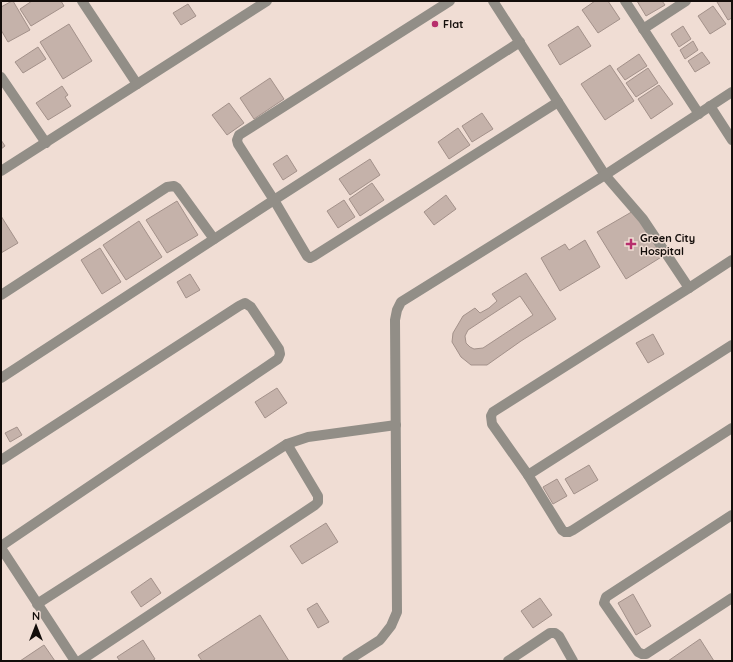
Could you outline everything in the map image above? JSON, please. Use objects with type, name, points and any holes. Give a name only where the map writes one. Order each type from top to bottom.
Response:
[{"type":"street","points":[[82,1],[137,84]]},
{"type":"street","points":[[1,171],[267,1]]},
{"type":"street","points":[[450,1],[239,136],[237,140],[238,144],[274,200],[307,256],[310,258],[314,256],[558,102]]},
{"type":"street","points":[[493,1],[605,175],[643,219],[689,288]]},
{"type":"street","points":[[625,1],[699,114]]},
{"type":"street","points":[[643,29],[686,1]]},
{"type":"street","points":[[1,378],[520,42]]},
{"type":"street","points":[[1,77],[46,142]]},
{"type":"street","points":[[347,661],[380,640],[391,626],[397,612],[396,320],[397,310],[401,302],[605,175],[732,92]]},
{"type":"street","points":[[710,106],[732,140]]},
{"type":"street","points":[[1,295],[167,187],[174,186],[177,188],[214,239]]},
{"type":"street","points":[[732,260],[493,412],[491,416],[492,424],[528,474],[562,530],[565,532],[569,532],[732,428]]},
{"type":"street","points":[[1,460],[245,303],[251,307],[279,349],[280,354],[278,359],[1,547],[75,661]]},
{"type":"street","points":[[528,474],[732,345]]},
{"type":"street","points":[[37,604],[287,444],[308,437],[396,425]]},
{"type":"street","points":[[80,661],[318,502],[318,496],[287,444]]},
{"type":"street","points":[[732,515],[606,597],[604,603],[638,652],[646,654],[732,598]]},
{"type":"street","points":[[508,661],[550,633],[555,633],[559,636],[573,661]]},
{"type":"building","points":[[12,1],[30,30],[8,42],[1,30],[1,7]]},
{"type":"building","points":[[32,1],[61,1],[64,6],[31,26],[20,9]]},
{"type":"building","points":[[595,1],[608,1],[620,19],[598,33],[582,10]]},
{"type":"building","points":[[637,1],[662,1],[665,5],[646,16]]},
{"type":"building","points":[[732,1],[732,18],[728,20],[717,2]]},
{"type":"building","points":[[188,4],[196,16],[181,25],[173,13]]},
{"type":"building","points":[[713,6],[726,24],[710,34],[698,16]]},
{"type":"building","points":[[69,24],[92,61],[63,79],[40,42]]},
{"type":"building","points":[[578,26],[591,46],[560,65],[548,45]]},
{"type":"building","points":[[683,26],[691,39],[679,47],[671,34]]},
{"type":"building","points":[[693,41],[698,50],[685,59],[680,50]]},
{"type":"building","points":[[38,47],[46,59],[23,73],[15,62]]},
{"type":"building","points":[[702,52],[710,63],[695,72],[688,61]]},
{"type":"building","points":[[639,54],[647,66],[625,80],[617,69]]},
{"type":"building","points":[[610,65],[634,101],[605,120],[581,84]]},
{"type":"building","points":[[648,68],[658,83],[636,97],[626,83]]},
{"type":"building","points":[[270,78],[284,99],[254,119],[240,98]]},
{"type":"building","points":[[659,85],[673,104],[651,119],[638,99]]},
{"type":"building","points":[[62,86],[68,95],[65,97],[71,106],[48,120],[36,103]]},
{"type":"building","points":[[229,103],[244,123],[227,135],[212,115]]},
{"type":"building","points":[[482,113],[493,129],[472,142],[462,126]]},
{"type":"building","points":[[458,128],[470,145],[449,159],[438,142]]},
{"type":"building","points":[[1,140],[5,146],[1,149]]},
{"type":"building","points":[[287,155],[297,171],[283,180],[273,164]]},
{"type":"building","points":[[370,159],[380,175],[350,195],[339,179]]},
{"type":"building","points":[[372,183],[384,200],[360,216],[349,199]]},
{"type":"building","points":[[446,195],[456,209],[434,225],[424,212]]},
{"type":"building","points":[[344,200],[355,217],[338,228],[327,211]]},
{"type":"building","points":[[177,201],[198,235],[167,253],[146,220]]},
{"type":"building","points":[[635,210],[663,256],[626,279],[597,232]]},
{"type":"building","points":[[1,216],[18,243],[1,253]]},
{"type":"building","points":[[139,221],[162,257],[126,280],[103,245]]},
{"type":"building","points":[[585,240],[600,267],[560,291],[541,258],[565,244],[569,250]]},
{"type":"building","points":[[100,248],[121,282],[102,294],[81,260]]},
{"type":"building","points":[[526,273],[556,319],[487,365],[471,365],[461,357],[452,342],[453,333],[463,316],[475,308],[480,313],[497,301],[492,294]],"holes":[[[520,296],[533,315],[483,348],[474,349],[466,343],[465,336],[468,330]]]},
{"type":"building","points":[[190,274],[200,290],[186,298],[177,282]]},
{"type":"building","points":[[653,334],[664,354],[648,363],[636,343]]},
{"type":"building","points":[[277,388],[287,403],[265,418],[255,402]]},
{"type":"building","points":[[17,427],[22,435],[10,442],[5,433]]},
{"type":"building","points":[[589,465],[598,480],[574,494],[565,479]]},
{"type":"building","points":[[557,479],[567,496],[553,504],[543,487]]},
{"type":"building","points":[[326,523],[338,542],[302,564],[290,546]]},
{"type":"building","points":[[151,578],[161,593],[141,607],[131,592]]},
{"type":"building","points":[[633,594],[651,626],[636,635],[618,603]]},
{"type":"building","points":[[540,598],[552,615],[533,628],[521,611]]},
{"type":"building","points":[[317,603],[329,622],[318,628],[307,609]]},
{"type":"building","points":[[260,615],[289,661],[202,661],[198,655]]},
{"type":"building","points":[[700,639],[714,661],[668,661]]},
{"type":"building","points":[[143,640],[155,659],[152,661],[120,661],[117,657]]},
{"type":"building","points":[[44,645],[55,661],[20,661]]},
{"type":"place","name":"Flat","points":[[435,24]]},
{"type":"place","name":"Green City Hospital","points":[[631,244]]}]
